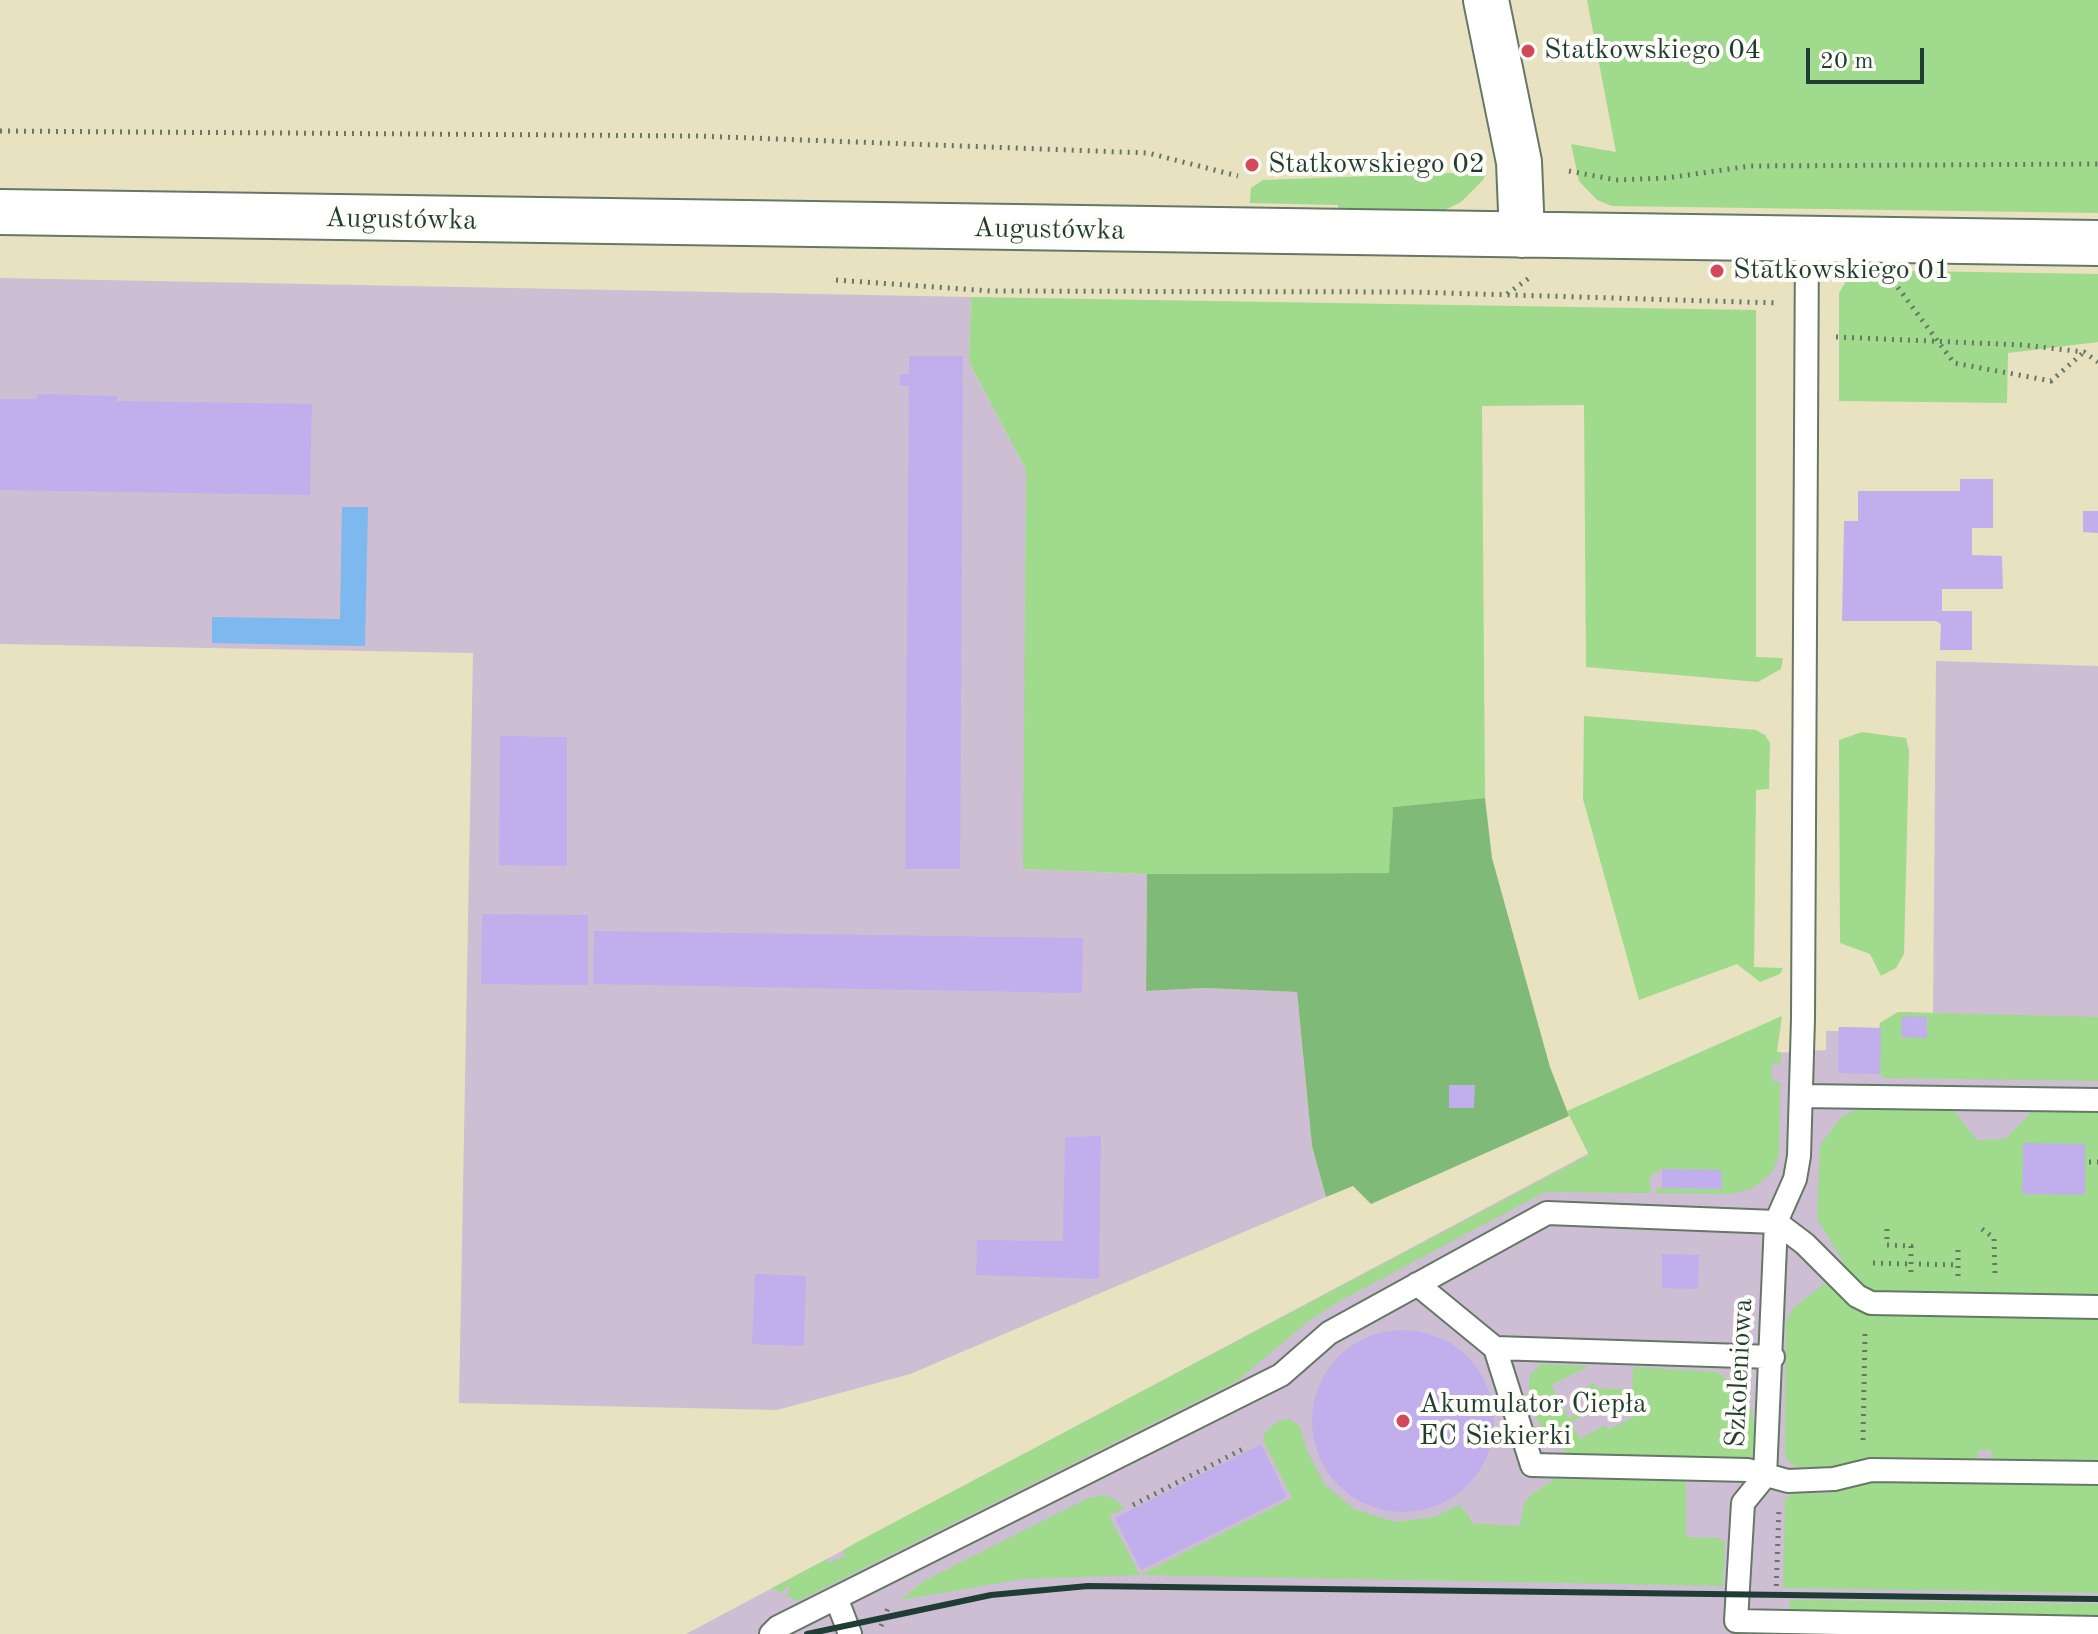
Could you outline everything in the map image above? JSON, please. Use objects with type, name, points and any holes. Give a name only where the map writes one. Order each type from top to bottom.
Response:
[{"type":"street","points":[[1486,0],[1519,162],[1522,235]]},
{"type":"street","name":"Augustówka","points":[[0,212],[2098,243]]},
{"type":"lane","name":"Szkoleniowa","points":[[1807,239],[1801,1096],[1795,1179],[1776,1222],[1773,1357],[1765,1476],[1743,1503],[1736,1621],[2098,1628]]},
{"type":"lane","points":[[1801,1096],[2098,1100]]},
{"type":"lane","points":[[771,1634],[778,1627],[1281,1375],[1329,1333],[1547,1213],[1776,1222],[1805,1244],[1857,1296],[1871,1303],[2098,1307]]},
{"type":"lane","points":[[1417,1284],[1495,1348],[1532,1465],[1748,1470],[1788,1481],[1834,1479],[1871,1470],[2098,1473]]},
{"type":"lane","points":[[1495,1348],[1773,1357]]},
{"type":"lane","points":[[837,1600],[850,1634]]},
{"type":"path","points":[[0,131],[759,138],[1148,153],[1238,176]]},
{"type":"path","points":[[1569,171],[1616,180],[1667,178],[1750,166],[2098,164]]},
{"type":"path","points":[[1885,270],[1954,363],[2051,381],[2084,352]]},
{"type":"path","points":[[836,280],[991,291],[1413,292],[1779,303]]},
{"type":"path","points":[[1831,337],[2084,352],[2098,362]]},
{"type":"path","points":[[2089,1162],[2098,1162]]},
{"type":"path","points":[[1873,1263],[1911,1264]]},
{"type":"path","points":[[1919,1264],[1958,1265]]},
{"type":"path","points":[[1863,1440],[1865,1331],[1880,1331]]},
{"type":"path","points":[[1133,1505],[1247,1447]]},
{"type":"shaded area","points":[[0,278],[971,297],[969,362],[1026,470],[1024,869],[1147,874],[1146,991],[1204,988],[1297,992],[1312,1146],[1326,1197],[910,1374],[777,1410],[459,1403],[473,653],[0,644]]},
{"type":"shaded area","points":[[1936,661],[2098,666],[2098,1634],[686,1634],[1777,1053],[1826,1050],[1826,1031],[1838,1031],[1839,1027],[1879,1028],[1880,1023],[1898,1012],[1933,1013]]},
{"type":"green space","points":[[1587,0],[2098,0],[2098,213],[1612,206],[1597,200],[1579,181],[1571,144],[1616,152]]},
{"type":"green space","points":[[1477,172],[1485,176],[1483,180],[1461,202],[1445,210],[1431,210],[1430,215],[1338,213],[1338,205],[1250,203],[1251,188],[1263,180]]},
{"type":"green space","points":[[1853,270],[2098,274],[2098,342],[2008,353],[2007,403],[1839,401],[1839,293]]},
{"type":"green space","points":[[971,297],[1756,310],[1756,657],[1783,658],[1781,669],[1758,682],[1586,667],[1584,405],[1482,406],[1485,798],[1393,807],[1390,873],[1147,874],[1023,869],[1026,470],[969,362]]},
{"type":"green space","points":[[1584,716],[1756,730],[1765,735],[1770,743],[1769,789],[1756,790],[1754,967],[1783,968],[1780,974],[1760,982],[1737,964],[1639,1000],[1583,799]]},
{"type":"green space","points":[[1862,732],[1906,738],[1909,751],[1904,954],[1896,968],[1881,976],[1870,954],[1840,943],[1839,740]]},
{"type":"green space","points":[[1485,798],[1492,858],[1550,1067],[1569,1116],[1371,1204],[1353,1186],[1326,1197],[1312,1146],[1297,992],[1204,988],[1146,991],[1147,874],[1389,873],[1393,807]]},
{"type":"green space","points":[[1898,1012],[2098,1017],[2098,1081],[1884,1078],[1880,1074],[1880,1023]]},
{"type":"green space","points":[[1782,1016],[1777,1052],[1781,1052],[1781,1063],[1772,1063],[1772,1081],[1780,1082],[1779,1156],[1772,1172],[1753,1188],[1731,1194],[1656,1193],[1657,1188],[1722,1189],[1721,1170],[1662,1169],[1649,1177],[1651,1193],[1545,1192],[1338,1302],[1305,1324],[1237,1381],[798,1601],[787,1596],[790,1587],[787,1586],[782,1593],[772,1588],[827,1559],[829,1563],[845,1556],[843,1550],[872,1534],[1589,1155],[1567,1111]]},
{"type":"green space","points":[[1863,1108],[1952,1109],[1977,1140],[2005,1139],[2034,1109],[2098,1110],[2098,1296],[1878,1293],[1864,1289],[1839,1269],[1844,1263],[1817,1219],[1820,1145],[1842,1116]]},
{"type":"green space","points":[[1825,1283],[1866,1311],[2098,1315],[2098,1464],[1992,1462],[1991,1450],[1978,1450],[1978,1462],[1797,1467],[1789,1462],[1785,1456],[1786,1322],[1793,1308]]},
{"type":"green space","points":[[1541,1364],[1589,1366],[1551,1385],[1569,1418],[1593,1404],[1585,1388],[1595,1382],[1595,1388],[1632,1390],[1633,1367],[1718,1372],[1742,1392],[1752,1410],[1757,1449],[1747,1459],[1566,1453],[1543,1430],[1528,1402],[1530,1375]],"holes":[[[1626,1400],[1634,1417],[1608,1430],[1605,1425],[1580,1439],[1571,1422],[1596,1409],[1598,1414]]]},
{"type":"green space","points":[[1289,1419],[1300,1426],[1307,1451],[1325,1485],[1354,1509],[1395,1522],[1434,1517],[1459,1505],[1470,1517],[1471,1523],[1520,1526],[1524,1504],[1532,1494],[1554,1479],[1686,1481],[1686,1537],[1719,1538],[1725,1543],[1723,1586],[1139,1575],[1022,1579],[900,1600],[924,1581],[1088,1498],[1103,1495],[1115,1499],[1124,1508],[1109,1516],[1140,1575],[1292,1498],[1263,1440],[1266,1431],[1279,1421]]},
{"type":"green space","points":[[1876,1479],[2098,1482],[2098,1593],[1783,1588],[1785,1498],[1795,1494],[1828,1493]]},
{"type":"green space","points":[[1790,1600],[2098,1604],[2098,1618],[1788,1614]]},
{"type":"water","points":[[342,507],[368,507],[365,646],[212,643],[212,617],[340,619]]},
{"type":"building","points":[[909,356],[963,356],[960,869],[905,869],[909,386],[900,386],[900,374],[909,374]]},
{"type":"building","points":[[38,394],[117,396],[117,401],[312,404],[310,495],[0,490],[0,399],[37,399]]},
{"type":"building","points":[[1960,479],[1993,479],[1993,528],[1972,528],[1972,555],[2002,556],[2003,589],[1942,589],[1942,611],[1972,611],[1972,650],[1940,650],[1941,624],[1936,621],[1842,621],[1844,521],[1858,521],[1858,491],[1960,491]]},
{"type":"building","points":[[2083,511],[2098,511],[2098,533],[2083,532]]},
{"type":"building","points":[[500,736],[567,737],[567,866],[499,865]]},
{"type":"building","points":[[482,914],[588,915],[588,985],[481,984]]},
{"type":"building","points":[[594,931],[1083,938],[1082,993],[593,984]]},
{"type":"building","points":[[1902,1016],[1927,1017],[1927,1038],[1901,1037]]},
{"type":"building","points":[[1839,1027],[1881,1028],[1880,1074],[1838,1073]]},
{"type":"building","points":[[1449,1085],[1475,1085],[1474,1108],[1449,1108]]},
{"type":"building","points":[[1101,1136],[1099,1279],[976,1275],[977,1240],[1063,1241],[1065,1137]]},
{"type":"building","points":[[2023,1143],[2085,1144],[2085,1195],[2022,1194]]},
{"type":"building","points":[[1662,1169],[1721,1170],[1722,1189],[1662,1188]]},
{"type":"building","points":[[1662,1254],[1699,1255],[1698,1289],[1662,1288]]},
{"type":"building","points":[[755,1274],[806,1276],[804,1346],[752,1344]]},
{"type":"building","name":"Akumulator Ciepła EC Siekierki","points":[[1403,1330],[1438,1337],[1467,1357],[1487,1386],[1494,1421],[1487,1456],[1467,1485],[1438,1505],[1403,1512],[1368,1505],[1339,1485],[1319,1456],[1312,1421],[1319,1386],[1339,1357],[1368,1337]]},
{"type":"building","points":[[1261,1444],[1287,1497],[1141,1570],[1115,1518]]},
{"type":"railway","points":[[807,1634],[991,1595],[1088,1586],[2098,1599]]},
{"type":"place","name":"Statkowskiego 04","points":[[1528,51]]},
{"type":"place","name":"Statkowskiego 02","points":[[1252,165]]},
{"type":"place","name":"Statkowskiego 01","points":[[1717,271]]},
{"type":"place","name":"Akumulator Ciepła EC Siekierki","points":[[1403,1421]]}]
